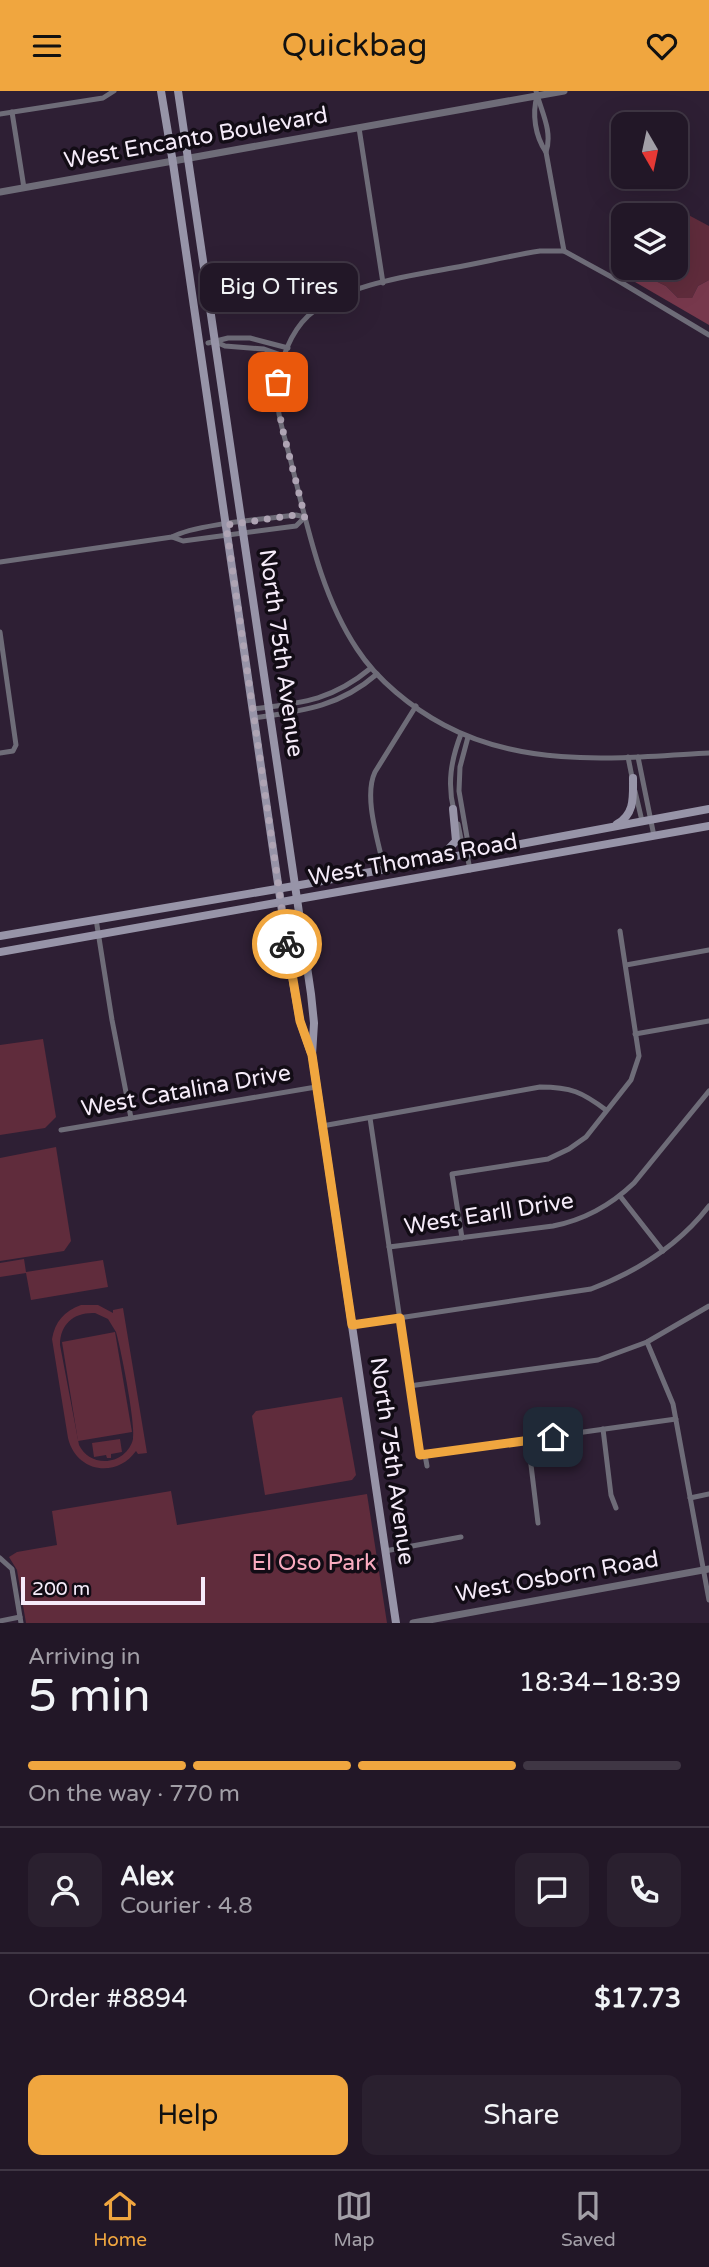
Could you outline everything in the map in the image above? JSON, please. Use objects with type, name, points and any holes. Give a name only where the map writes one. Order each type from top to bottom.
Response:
[{"type":"main road","name":"North 75th Avenue","points":[[161,91],[281,904],[300,1021],[312,1055]]},
{"type":"main road","name":"North 75th Avenue","points":[[178,91],[212,342],[244,533],[295,886],[314,1023],[312,1055],[316,1087],[396,1623]]},
{"type":"main road","points":[[612,827],[626,818],[632,808],[633,778]]},
{"type":"main road","points":[[440,859],[456,842],[453,809]]},
{"type":"main road","name":"West Thomas Road","points":[[0,936],[279,889],[709,809]]},
{"type":"main road","points":[[646,821],[650,837]]},
{"type":"main road","name":"West Thomas Road","points":[[0,952],[709,826]]},
{"type":"street","name":"West Encanto Boulevard","points":[[0,192],[173,163],[537,93],[564,91]]},
{"type":"street","points":[[0,114],[103,97],[114,92]]},
{"type":"street","points":[[537,93],[549,142],[546,152],[564,251]]},
{"type":"street","points":[[12,112],[24,188]]},
{"type":"street","points":[[359,128],[383,283]]},
{"type":"street","points":[[709,335],[564,251],[540,251],[383,283],[336,298],[320,307],[302,323],[284,356],[278,382],[279,415],[307,524],[335,609],[349,637],[377,674],[442,724],[500,748],[546,757],[638,757],[709,753]]},
{"type":"street","points":[[212,342],[228,338],[250,338],[288,348]]},
{"type":"street","points":[[212,342],[225,346],[264,349],[284,356]]},
{"type":"street","points":[[0,562],[172,537],[182,532],[242,522],[296,515],[305,517]]},
{"type":"street","points":[[172,537],[183,541],[296,526],[305,517]]},
{"type":"street","points":[[0,632],[15,748],[10,752],[0,753]]},
{"type":"street","points":[[270,711],[323,697],[350,684],[371,668]]},
{"type":"street","points":[[253,713],[332,703],[359,689],[377,674]]},
{"type":"street","points":[[384,869],[370,783],[416,706]]},
{"type":"street","points":[[461,734],[452,759],[450,775],[453,809],[467,854]]},
{"type":"street","points":[[468,737],[459,783],[470,870]]},
{"type":"street","points":[[628,757],[646,821]]},
{"type":"street","points":[[638,757],[646,821]]},
{"type":"street","points":[[96,919],[131,1118]]},
{"type":"street","points":[[462,1238],[452,1174],[548,1159],[569,1149],[586,1137],[631,1080],[639,1056],[620,931]]},
{"type":"street","points":[[626,965],[709,950]]},
{"type":"street","points":[[635,1034],[709,1021]]},
{"type":"street","name":"West Catalina Drive","points":[[61,1130],[316,1087]]},
{"type":"street","points":[[322,1126],[540,1087],[570,1088],[584,1094],[606,1110]]},
{"type":"street","name":"West Earll Drive","points":[[389,1247],[571,1222],[595,1212],[634,1183],[709,1091]]},
{"type":"street","points":[[369,1118],[409,1386],[427,1467]]},
{"type":"street","points":[[620,1196],[663,1251]]},
{"type":"street","points":[[352,1325],[591,1289],[627,1273],[663,1251],[709,1206]]},
{"type":"street","points":[[702,1215],[709,1220]]},
{"type":"street","points":[[409,1386],[598,1360],[647,1342],[708,1308]]},
{"type":"street","points":[[647,1342],[673,1404],[706,1569],[709,1600]]},
{"type":"street","points":[[423,1455],[676,1419]]},
{"type":"street","points":[[603,1429],[611,1495],[616,1509]]},
{"type":"street","points":[[528,1440],[538,1523]]},
{"type":"street","points":[[690,1498],[709,1494]]},
{"type":"street","points":[[385,1551],[461,1537]]},
{"type":"street","points":[[0,1558],[12,1569],[20,1620],[0,1621]]},
{"type":"street","name":"West Osborn Road","points":[[413,1623],[706,1569]]},
{"type":"green space","points":[[688,215],[709,226],[709,280],[698,286],[692,298],[678,298],[666,286],[653,280],[688,280]]},
{"type":"green space","points":[[43,1039],[56,1117],[45,1128],[0,1135],[0,1045]]},
{"type":"green space","points":[[56,1147],[71,1241],[64,1251],[0,1261],[0,1158]]},
{"type":"green space","points":[[24,1259],[26,1272],[103,1260],[108,1287],[31,1300],[26,1273],[0,1277],[0,1263]]},
{"type":"green space","points":[[81,1305],[98,1305],[113,1313],[113,1310],[123,1308],[147,1453],[138,1454],[136,1451],[128,1460],[108,1468],[98,1468],[79,1458],[68,1438],[52,1339],[61,1318]],"holes":[[[95,1313],[108,1319],[116,1332],[128,1387],[133,1439],[123,1455],[105,1461],[89,1457],[79,1445],[60,1345],[66,1325],[75,1317]]]},
{"type":"green space","points":[[115,1332],[132,1432],[78,1441],[62,1342]]},
{"type":"green space","points":[[342,1397],[356,1475],[352,1480],[265,1495],[252,1416],[256,1411]]},
{"type":"green space","points":[[120,1439],[122,1452],[111,1454],[111,1458],[106,1455],[94,1457],[92,1443]]},
{"type":"green space","name":"El Oso Park","points":[[171,1491],[177,1525],[367,1494],[387,1623],[26,1623],[17,1570],[9,1557],[17,1552],[57,1545],[52,1511]]},
{"type":"shaded area","points":[[632,280],[653,280],[666,286],[678,298],[692,298],[698,286],[709,280],[709,325]]},
{"type":"way so far","points":[[278,382],[281,423],[305,517],[296,515],[226,525],[287,944]]},
{"type":"place","name":"Big O Tires","points":[[278,382]]},
{"type":"route","points":[[287,944],[300,1021],[312,1055],[352,1325],[400,1318],[420,1455],[553,1437]]}]
